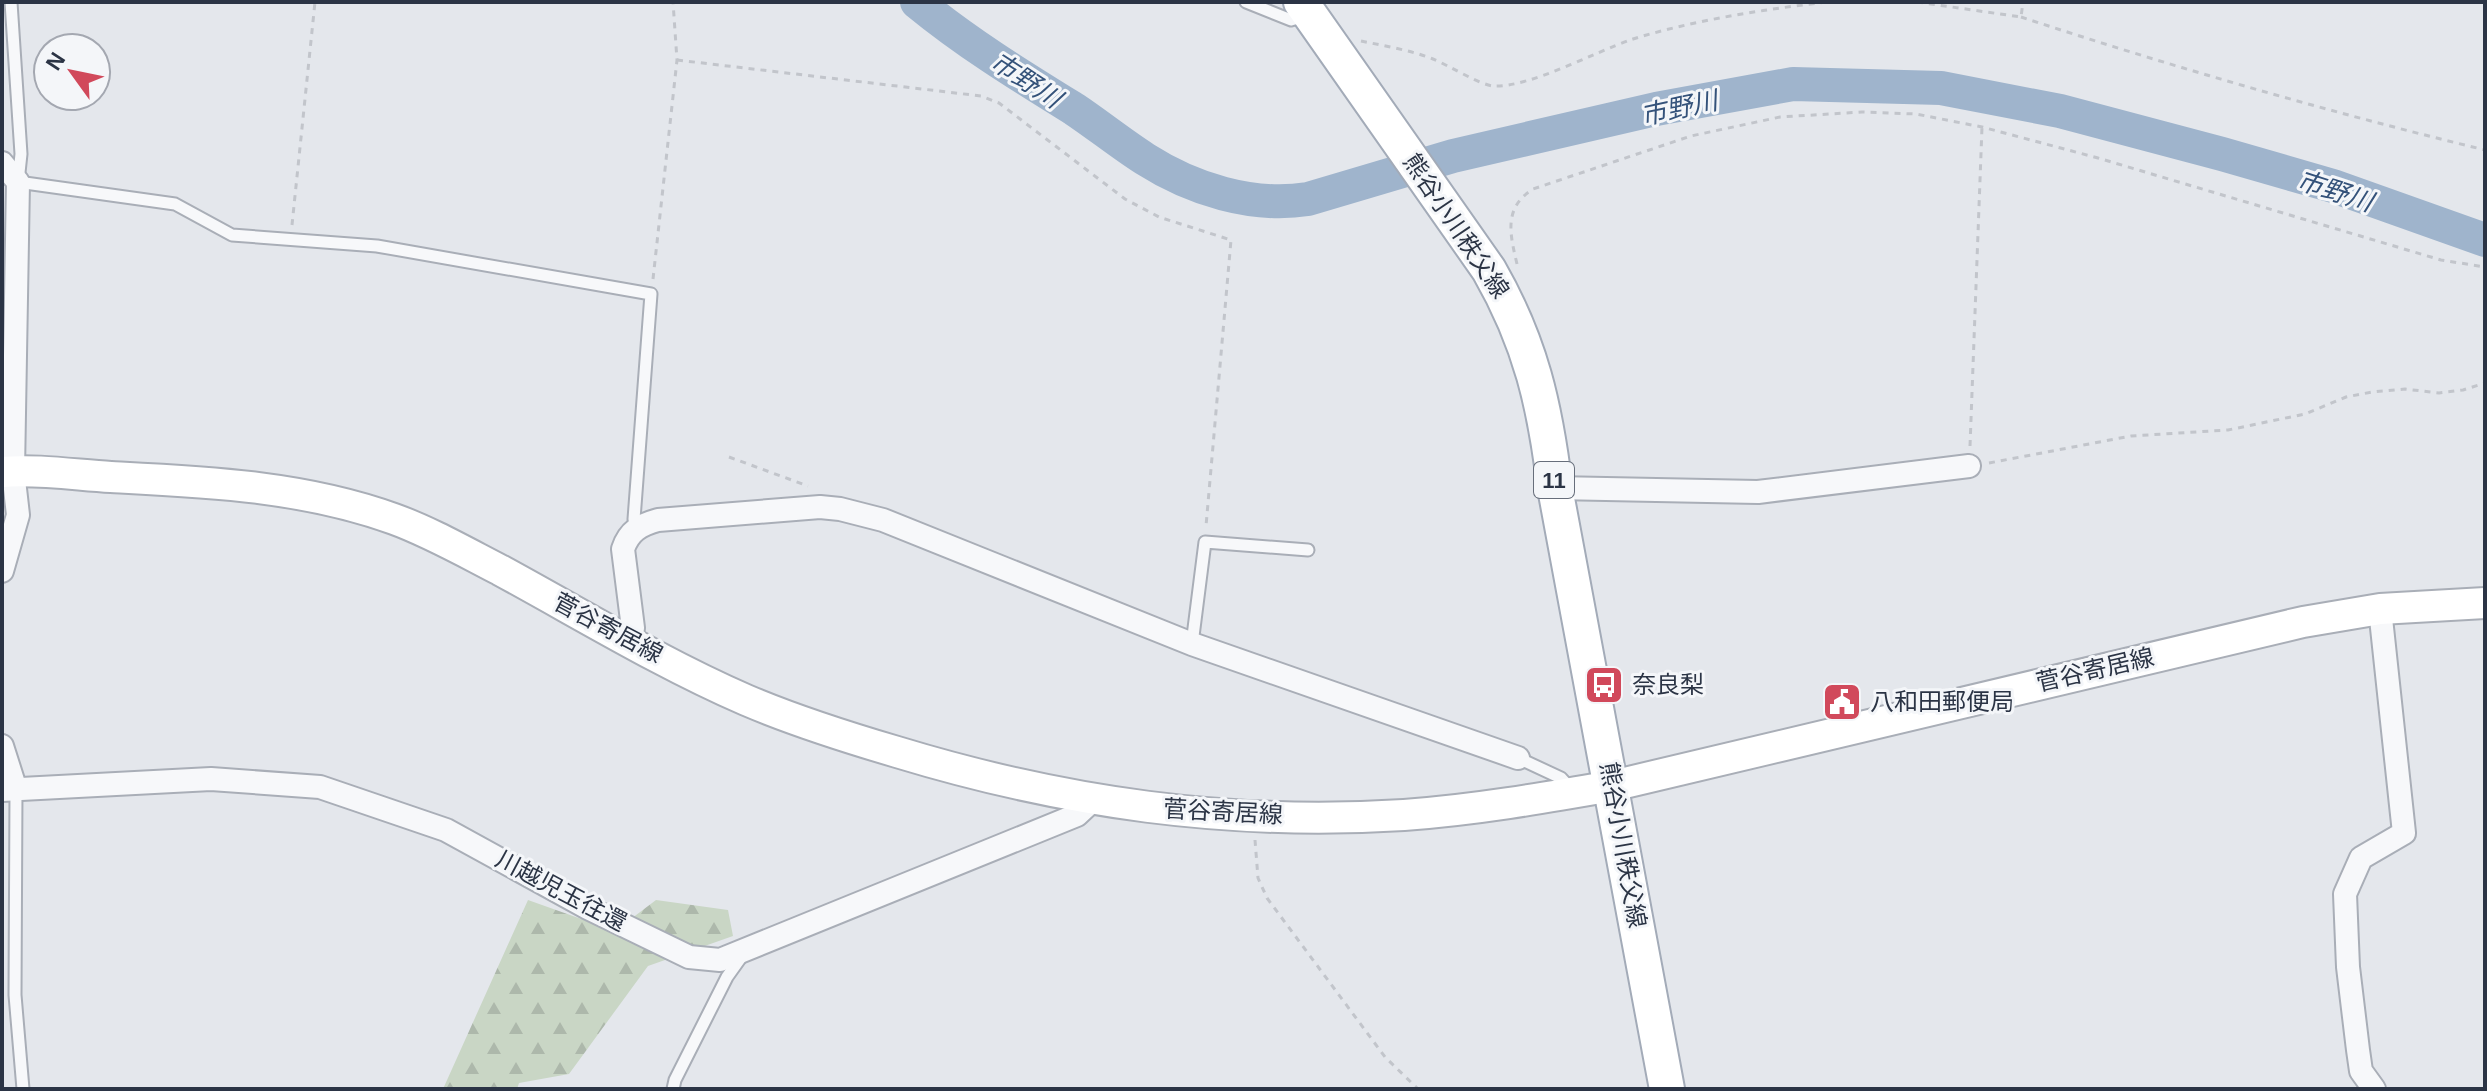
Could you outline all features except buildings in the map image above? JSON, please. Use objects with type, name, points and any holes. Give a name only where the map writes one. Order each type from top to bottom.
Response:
[{"type":"main road","name":"熊谷小川秩父線","points":[[1310,17],[1489,270],[1525,342],[1547,423],[1555,488],[1667,1089]]},
{"type":"main road","name":"菅谷寄居線","points":[[8,472],[231,483],[317,497],[394,519],[447,542],[703,680],[814,726],[956,770],[1092,801],[1253,816],[1403,815],[1574,793],[2303,622],[2380,609],[2485,603]]},
{"type":"street","points":[[2,163],[18,182],[8,472],[18,515],[2,571]]},
{"type":"street","points":[[1555,488],[1758,492],[1970,458]]},
{"type":"street","points":[[630,640],[633,628],[623,549],[626,539],[636,528],[658,520],[820,507],[851,511],[883,520],[1192,644],[1518,758]]},
{"type":"street","points":[[2374,1089],[2361,1071],[2348,967],[2345,894],[2361,858],[2404,833],[2380,609]]},
{"type":"street","points":[[2,746],[9,790]]},
{"type":"street","name":"川越児玉往還","points":[[9,790],[211,779],[320,787],[446,830],[588,908],[689,957],[720,960],[1077,815],[1092,801]]},
{"type":"lane","points":[[11,2],[21,154],[18,182],[175,204],[232,235],[377,246],[651,294],[634,519],[636,528]]},
{"type":"lane","points":[[1246,2],[1291,20],[1310,17]]},
{"type":"lane","points":[[1192,644],[1205,542],[1308,550]]},
{"type":"lane","points":[[1518,758],[1561,778],[1574,793]]},
{"type":"lane","points":[[9,790],[15,995],[23,1089]]},
{"type":"lane","points":[[673,1089],[727,977],[747,949]]},
{"type":"path","points":[[291,239],[315,2]]},
{"type":"path","points":[[651,294],[677,60],[673,2]]},
{"type":"path","points":[[1310,17],[1429,58],[1459,70],[1484,85],[1494,86],[1529,79],[1647,36],[1718,19],[1826,2]]},
{"type":"path","points":[[1917,2],[2021,17],[2393,127],[2485,150]]},
{"type":"path","points":[[2021,17],[2023,2]]},
{"type":"path","points":[[677,60],[981,96],[999,103],[1125,199],[1159,217],[1231,240],[1205,542]]},
{"type":"path","points":[[1520,274],[1512,243],[1511,215],[1518,198],[1533,189],[1691,136],[1780,117],[1862,112],[1916,114],[1982,127],[2098,158],[2441,260],[2485,267]]},
{"type":"path","points":[[1982,127],[1970,458],[2131,436],[2228,430],[2305,414],[2346,397],[2372,392],[2405,389],[2439,393],[2485,383]]},
{"type":"path","points":[[729,457],[814,488]]},
{"type":"path","points":[[1253,816],[1258,878],[1267,898],[1385,1057],[1418,1089]]},
{"type":"green space","points":[[528,900],[615,931],[656,900],[728,910],[733,936],[648,966],[569,1074],[519,1083],[517,1089],[443,1089]]},
{"type":"waterway","name":"市野川","points":[[917,2],[974,45],[1163,170],[1202,187],[1244,198],[1266,201],[1308,199],[1453,156],[1656,109],[1793,84],[1941,88],[2060,111],[2222,154],[2333,186],[2485,240]]},
{"type":"place","name":"奈良梨","points":[[1604,685]]},
{"type":"place","name":"八和田郵便局","points":[[1842,702]]}]
